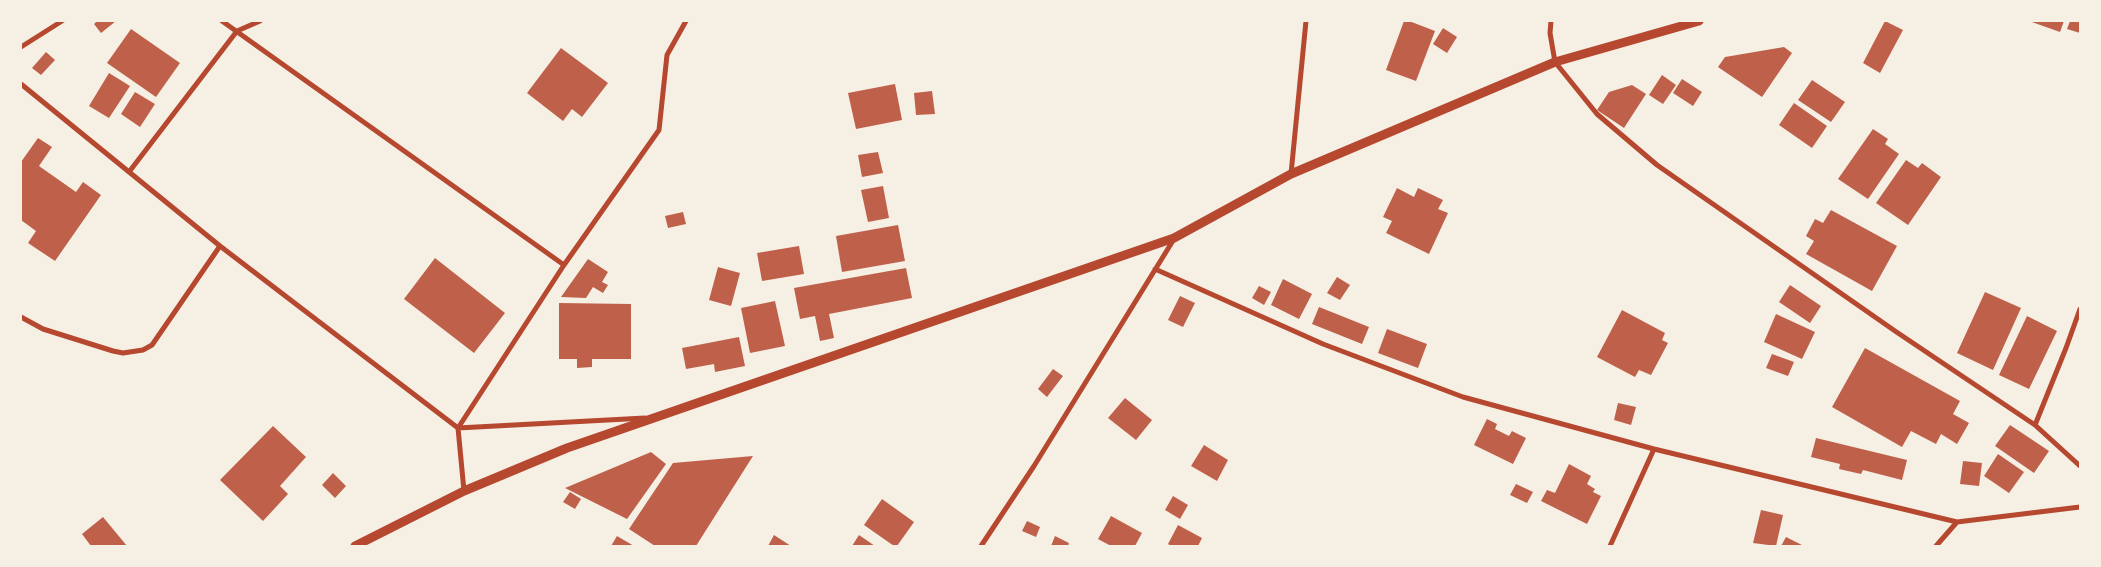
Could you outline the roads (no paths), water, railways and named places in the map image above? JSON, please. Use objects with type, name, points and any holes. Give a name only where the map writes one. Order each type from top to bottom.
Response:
[{"type":"street","points":[[21,47],[62,21]]},
{"type":"street","points":[[222,21],[564,264]]},
{"type":"street","points":[[129,172],[237,31],[260,21]]},
{"type":"street","points":[[464,491],[458,428],[564,264],[659,130],[667,56],[686,21]]},
{"type":"street","points":[[1291,174],[1306,21]]},
{"type":"street","points":[[1551,21],[1550,33],[1555,62],[1597,114],[1657,165],[1895,331],[2035,424],[2080,466]]},
{"type":"street","points":[[355,546],[464,491],[567,448],[1174,238],[1291,174],[1555,62],[1699,21]]},
{"type":"street","points":[[21,84],[220,246],[458,428],[654,418]]},
{"type":"street","points":[[981,546],[1034,466],[1174,238]]},
{"type":"street","points":[[21,317],[43,330],[113,351],[123,353],[143,350],[152,344],[220,246]]},
{"type":"street","points":[[1155,269],[1323,344],[1463,397],[1654,448],[1957,522],[2080,506]]},
{"type":"street","points":[[2035,424],[2080,309]]},
{"type":"street","points":[[1610,546],[1654,448]]},
{"type":"street","points":[[1936,546],[1957,522]]}]
